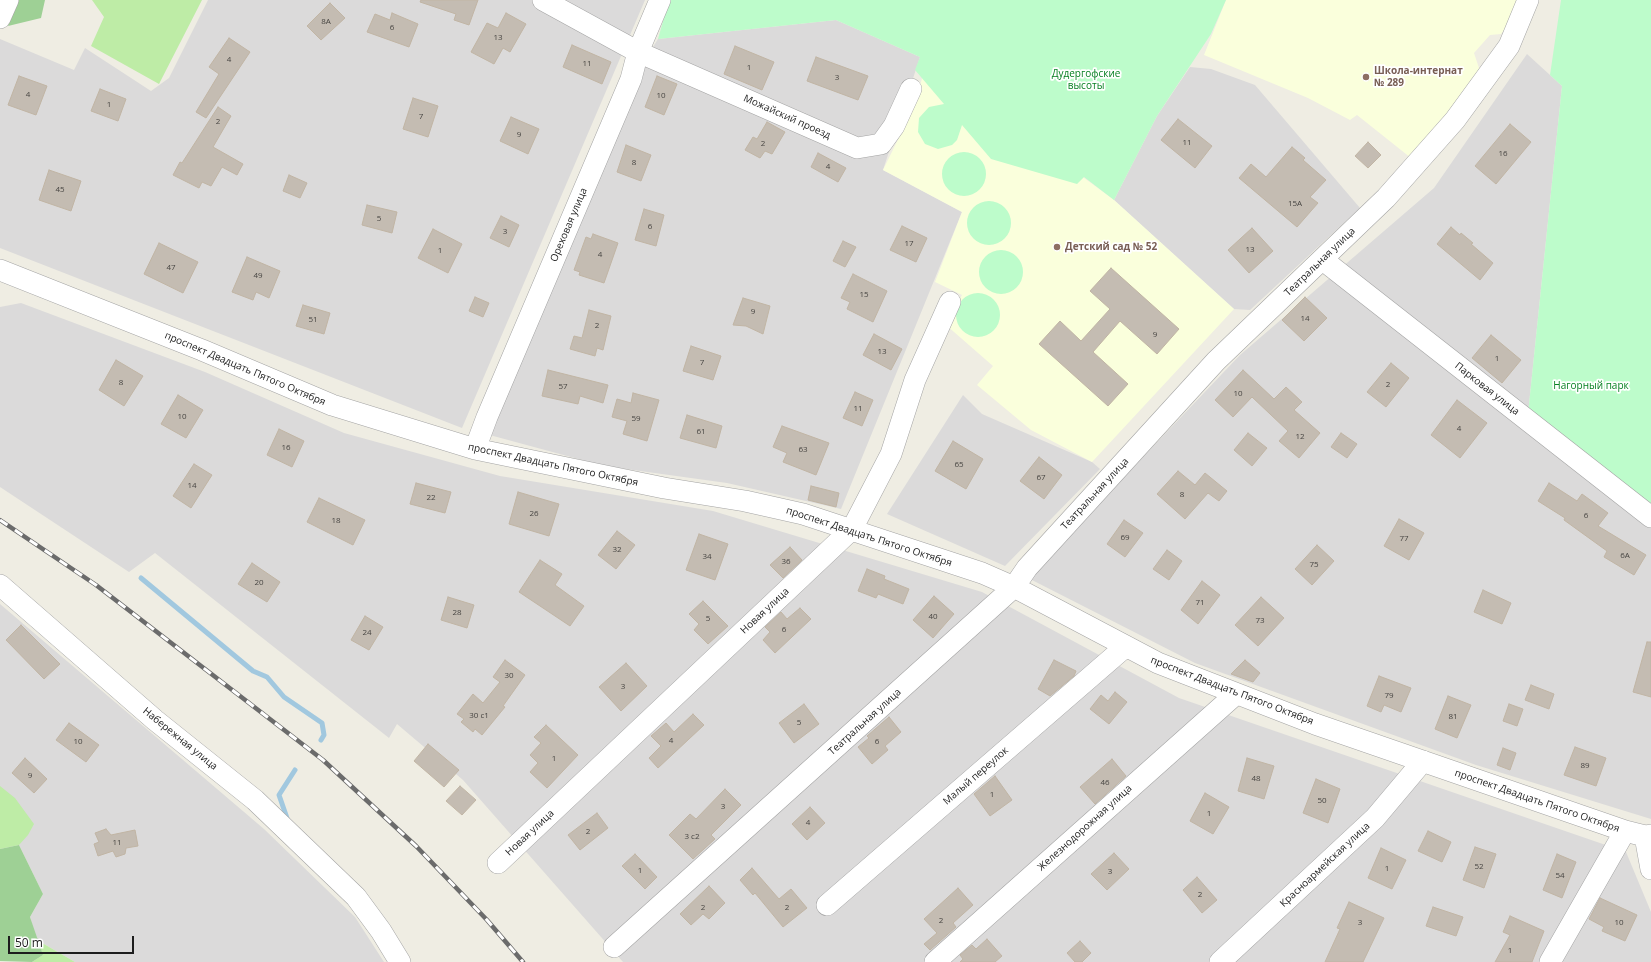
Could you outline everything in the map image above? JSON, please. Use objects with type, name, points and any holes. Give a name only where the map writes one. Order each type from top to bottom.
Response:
[{"type":"street","points":[[0,18],[8,0]]},
{"type":"street","points":[[543,0],[638,52]]},
{"type":"street","name":"Ореховая улица","points":[[475,449],[486,417],[631,79],[638,52],[660,0]]},
{"type":"street","name":"Театральная улица","points":[[614,947],[1014,587],[1027,568],[1216,361],[1386,198],[1455,120],[1509,46],[1528,0]]},
{"type":"street","name":"Можайский проезд","points":[[638,52],[857,148],[881,144],[894,126],[911,89]]},
{"type":"street","name":"Парковая улица","points":[[1322,260],[1651,517]]},
{"type":"street","name":"проспект Двадцать Пятого Октября","points":[[0,270],[202,350],[332,405],[475,449],[664,488],[745,501],[803,514],[982,573],[1014,587],[1125,647],[1158,663],[1236,694],[1315,724],[1640,834]]},
{"type":"street","name":"Новая улица","points":[[498,863],[852,529],[891,454],[915,380],[950,302]]},
{"type":"street","name":"Набережная улица","points":[[0,585],[155,720],[255,800],[356,897],[381,931],[400,962]]},
{"type":"street","name":"Малый переулок","points":[[827,905],[1125,647]]},
{"type":"street","name":"Железнодорожная улица","points":[[935,962],[1236,694]]},
{"type":"street","name":"Красноармейская улица","points":[[1220,962],[1375,818],[1423,761]]},
{"type":"street","points":[[1640,834],[1651,869]]},
{"type":"street","points":[[1550,962],[1640,834]]},
{"type":"shaded area","points":[[208,0],[645,0],[462,428],[0,248],[0,39],[74,70],[85,48],[151,91],[169,78]]},
{"type":"shaded area","name":"Школа-интернат № 289","points":[[1226,0],[1517,0],[1507,26],[1501,34],[1490,35],[1474,53],[1480,71],[1411,158],[1357,115],[1350,120],[1308,98],[1204,55]]},
{"type":"shaded area","points":[[836,20],[920,57],[883,170],[962,212],[841,509],[727,483],[604,466],[486,434],[636,74],[658,39]]},
{"type":"shaded area","points":[[1527,54],[1562,86],[1528,414],[1651,510],[1651,819],[1476,765],[1195,663],[1028,578],[1240,355],[1434,188]]},
{"type":"shaded area","points":[[1190,67],[1211,69],[1255,85],[1360,208],[1250,310],[1234,309],[1114,200],[1157,116]]},
{"type":"shaded area","name":"Детский сад № 52","points":[[923,75],[969,93],[1114,200],[1234,309],[1092,462],[1031,430],[977,385],[993,366],[946,325],[962,295],[935,282],[962,212],[883,170],[914,107]]},
{"type":"shaded area","points":[[21,303],[205,372],[344,433],[500,476],[713,511],[982,592],[1179,698],[1626,852],[1651,912],[1651,962],[623,962],[463,780],[397,724],[389,738],[155,553],[129,572],[0,487],[0,307]]},
{"type":"shaded area","points":[[963,395],[982,414],[1092,462],[1100,469],[1005,566],[887,514]]},
{"type":"shaded area","points":[[0,604],[264,829],[355,917],[384,962],[75,962],[37,940],[30,917],[43,894],[19,845],[0,816]]},
{"type":"green space","points":[[19,0],[45,0],[41,18],[8,26]]},
{"type":"green space","points":[[92,0],[202,0],[159,84],[91,46],[104,17]]},
{"type":"green space","name":"Дудергофские высоты","points":[[669,0],[1226,0],[1211,34],[1157,116],[1114,200],[1084,177],[1077,184],[991,159],[962,125],[957,140],[952,145],[938,149],[925,144],[918,132],[919,118],[929,107],[944,104],[915,70],[920,57],[836,20],[658,39]]},
{"type":"green space","name":"Нагорный парк","points":[[1561,0],[1651,0],[1651,510],[1528,414],[1562,86],[1550,75]]},
{"type":"green space","points":[[960,152],[968,152],[980,158],[986,170],[986,178],[980,190],[968,196],[960,196],[948,190],[942,178],[942,170],[948,158]]},
{"type":"green space","points":[[985,201],[993,201],[1005,207],[1011,219],[1011,227],[1005,239],[993,245],[985,245],[973,239],[967,227],[967,219],[973,207]]},
{"type":"green space","points":[[997,250],[1005,250],[1017,256],[1023,268],[1023,276],[1017,288],[1005,294],[997,294],[985,288],[979,276],[979,268],[985,256]]},
{"type":"green space","points":[[974,293],[982,293],[994,299],[1000,311],[1000,319],[994,331],[982,337],[974,337],[962,331],[956,319],[956,311],[962,299]]},
{"type":"green space","points":[[0,786],[15,798],[34,824],[28,835],[19,845],[0,849]]},
{"type":"green space","points":[[19,845],[43,894],[30,917],[43,955],[32,962],[0,961],[0,849]]},
{"type":"green space","points":[[37,940],[75,962],[32,962],[43,955]]},
{"type":"building","points":[[421,0],[478,0],[469,25],[454,20],[456,14],[420,2]]},
{"type":"building","points":[[330,3],[345,18],[321,40],[307,26]]},
{"type":"building","points":[[392,13],[418,24],[409,47],[367,32],[375,14],[390,20]]},
{"type":"building","points":[[506,13],[526,24],[510,52],[503,48],[494,64],[471,52],[487,23],[498,28]]},
{"type":"building","points":[[229,38],[250,52],[206,118],[196,112],[219,74],[209,67]]},
{"type":"building","points":[[572,45],[611,62],[602,84],[563,67]]},
{"type":"building","points":[[735,46],[774,62],[762,90],[724,74]]},
{"type":"building","points":[[816,57],[868,76],[858,100],[807,81]]},
{"type":"building","points":[[19,76],[47,86],[36,115],[8,105]]},
{"type":"building","points":[[657,76],[677,84],[664,115],[645,107]]},
{"type":"building","points":[[100,89],[126,99],[118,121],[91,111]]},
{"type":"building","points":[[413,98],[438,106],[428,137],[403,129]]},
{"type":"building","points":[[218,107],[231,116],[213,147],[243,164],[237,175],[222,167],[211,186],[202,182],[199,188],[173,175],[180,162],[182,163]]},
{"type":"building","points":[[511,117],[539,129],[528,154],[500,141]]},
{"type":"building","points":[[1178,119],[1212,146],[1195,168],[1161,140]]},
{"type":"building","points":[[767,122],[785,132],[772,154],[765,151],[760,158],[745,150],[753,137],[757,139]]},
{"type":"building","points":[[1510,124],[1531,142],[1496,184],[1475,166]]},
{"type":"building","points":[[1368,142],[1381,155],[1368,168],[1355,156]]},
{"type":"building","points":[[626,145],[651,155],[641,181],[617,172]]},
{"type":"building","points":[[1292,147],[1305,158],[1303,160],[1326,180],[1310,197],[1318,203],[1297,227],[1239,178],[1251,164],[1266,177]]},
{"type":"building","points":[[818,153],[846,168],[838,182],[811,167]]},
{"type":"building","points":[[49,170],[81,181],[71,211],[39,200]]},
{"type":"building","points":[[289,175],[307,183],[300,198],[283,191]]},
{"type":"building","points":[[367,205],[397,212],[392,233],[362,225]]},
{"type":"building","points":[[644,209],[664,215],[656,246],[635,240]]},
{"type":"building","points":[[501,216],[519,225],[509,247],[490,238]]},
{"type":"building","points":[[902,226],[927,238],[916,262],[890,250]]},
{"type":"building","points":[[1451,227],[1473,243],[1471,244],[1493,263],[1480,280],[1437,244]]},
{"type":"building","points":[[1252,228],[1273,251],[1249,273],[1228,250]]},
{"type":"building","points":[[433,229],[462,244],[448,273],[418,258]]},
{"type":"building","points":[[593,234],[618,243],[604,283],[579,275],[580,272],[574,270],[586,237],[591,239]]},
{"type":"building","points":[[843,241],[856,247],[845,267],[833,261]]},
{"type":"building","points":[[159,243],[198,262],[183,293],[144,274]]},
{"type":"building","points":[[247,257],[280,271],[269,298],[256,292],[253,300],[232,292]]},
{"type":"building","points":[[1111,268],[1179,329],[1157,354],[1120,321],[1093,352],[1128,384],[1108,406],[1039,344],[1060,321],[1081,341],[1110,309],[1090,291]]},
{"type":"building","points":[[853,274],[887,291],[873,322],[847,309],[850,302],[841,298]]},
{"type":"building","points":[[475,297],[489,303],[483,317],[469,311]]},
{"type":"building","points":[[1305,297],[1327,318],[1304,341],[1282,320]]},
{"type":"building","points":[[743,298],[770,306],[763,334],[746,326],[733,325]]},
{"type":"building","points":[[303,305],[330,313],[324,334],[296,326]]},
{"type":"building","points":[[589,310],[611,316],[603,350],[597,348],[595,356],[570,349],[574,336],[582,338]]},
{"type":"building","points":[[874,334],[902,349],[891,370],[863,355]]},
{"type":"building","points":[[1491,335],[1521,360],[1502,383],[1472,358]]},
{"type":"building","points":[[691,346],[721,356],[713,380],[683,371]]},
{"type":"building","points":[[116,360],[143,376],[124,406],[99,390]]},
{"type":"building","points":[[1391,363],[1409,378],[1386,407],[1367,392]]},
{"type":"building","points":[[548,370],[608,385],[603,403],[580,396],[578,404],[542,396]]},
{"type":"building","points":[[1243,370],[1274,399],[1286,387],[1302,402],[1294,410],[1320,433],[1299,458],[1279,441],[1288,431],[1252,397],[1233,417],[1215,400]]},
{"type":"building","points":[[855,392],[873,400],[862,426],[843,418]]},
{"type":"building","points":[[633,393],[659,400],[647,441],[623,434],[627,421],[612,417],[617,399],[631,403]]},
{"type":"building","points":[[178,395],[203,410],[186,438],[161,424]]},
{"type":"building","points":[[1457,400],[1487,423],[1460,458],[1431,435]]},
{"type":"building","points":[[687,415],[722,426],[716,448],[680,438]]},
{"type":"building","points":[[782,426],[829,443],[816,475],[783,462],[787,453],[773,447]]},
{"type":"building","points":[[279,429],[304,441],[292,467],[267,455]]},
{"type":"building","points":[[1248,433],[1267,448],[1252,466],[1234,450]]},
{"type":"building","points":[[1341,433],[1357,444],[1347,458],[1331,447]]},
{"type":"building","points":[[953,441],[983,459],[966,489],[935,471]]},
{"type":"building","points":[[1039,457],[1062,475],[1044,499],[1020,481]]},
{"type":"building","points":[[194,464],[212,475],[191,508],[173,496]]},
{"type":"building","points":[[1178,471],[1195,485],[1205,473],[1227,491],[1219,501],[1208,493],[1185,519],[1157,494]]},
{"type":"building","points":[[416,483],[451,492],[445,513],[410,504]]},
{"type":"building","points":[[1549,483],[1577,501],[1582,494],[1608,513],[1598,526],[1646,555],[1634,575],[1604,557],[1607,551],[1564,520],[1565,518],[1538,501]]},
{"type":"building","points":[[811,486],[839,493],[836,507],[808,500]]},
{"type":"building","points":[[518,492],[559,504],[549,536],[509,524]]},
{"type":"building","points":[[319,498],[365,520],[353,545],[307,522]]},
{"type":"building","points":[[1399,519],[1424,533],[1409,560],[1384,546]]},
{"type":"building","points":[[1124,520],[1143,533],[1125,557],[1107,544]]},
{"type":"building","points":[[617,531],[635,545],[616,569],[598,555]]},
{"type":"building","points":[[699,534],[728,544],[715,580],[686,570]]},
{"type":"building","points":[[1317,545],[1334,561],[1312,585],[1295,569]]},
{"type":"building","points":[[790,547],[802,560],[783,578],[770,565]]},
{"type":"building","points":[[1167,550],[1182,561],[1169,580],[1153,569]]},
{"type":"building","points":[[540,560],[562,574],[555,585],[584,606],[570,626],[519,592]]},
{"type":"building","points":[[252,563],[280,582],[267,602],[238,584]]},
{"type":"building","points":[[867,569],[885,576],[884,579],[909,589],[903,604],[878,594],[876,598],[858,591]]},
{"type":"building","points":[[1202,581],[1220,595],[1198,624],[1181,610]]},
{"type":"building","points":[[1483,590],[1511,603],[1502,624],[1474,612]]},
{"type":"building","points":[[934,596],[954,614],[933,638],[913,620]]},
{"type":"building","points":[[448,597],[474,605],[467,628],[441,620]]},
{"type":"building","points":[[1261,597],[1284,618],[1258,646],[1235,625]]},
{"type":"building","points":[[703,601],[728,626],[708,644],[694,630],[699,624],[689,614]]},
{"type":"building","points":[[800,608],[811,619],[775,653],[763,640],[770,632],[765,627],[781,612],[787,619]]},
{"type":"building","points":[[365,616],[383,627],[369,650],[351,640]]},
{"type":"building","points":[[21,625],[60,664],[44,679],[6,640]]},
{"type":"building","points":[[1647,642],[1651,642],[1651,697],[1633,692]]},
{"type":"building","points":[[505,660],[525,675],[503,706],[505,707],[482,735],[475,729],[473,732],[461,722],[464,719],[457,714],[473,694],[483,703],[500,682],[493,677]]},
{"type":"building","points":[[1054,660],[1076,671],[1074,676],[1050,696],[1038,689]]},
{"type":"building","points":[[1245,660],[1260,673],[1253,682],[1231,674]]},
{"type":"building","points":[[626,663],[647,686],[621,711],[599,687]]},
{"type":"building","points":[[1379,676],[1411,688],[1401,712],[1384,705],[1381,712],[1367,706]]},
{"type":"building","points":[[1531,685],[1554,694],[1549,709],[1525,700]]},
{"type":"building","points":[[1115,692],[1127,702],[1109,724],[1090,709],[1101,695],[1108,701]]},
{"type":"building","points":[[1448,696],[1471,705],[1457,738],[1435,729]]},
{"type":"building","points":[[804,704],[819,724],[794,743],[779,723]]},
{"type":"building","points":[[1509,704],[1523,709],[1517,726],[1503,721]]},
{"type":"building","points":[[693,714],[704,725],[658,768],[649,758],[661,746],[651,736],[666,723],[674,732]]},
{"type":"building","points":[[889,717],[901,732],[885,746],[888,750],[872,764],[858,747],[869,738],[867,736]]},
{"type":"building","points":[[69,723],[99,745],[86,762],[56,740]]},
{"type":"building","points":[[546,725],[578,755],[547,788],[530,772],[538,763],[530,755],[541,743],[534,737]]},
{"type":"building","points":[[428,744],[459,770],[444,787],[414,761]]},
{"type":"building","points":[[1575,747],[1606,758],[1596,786],[1564,775]]},
{"type":"building","points":[[1503,748],[1516,753],[1510,770],[1497,765]]},
{"type":"building","points":[[25,758],[47,779],[34,793],[12,773]]},
{"type":"building","points":[[1247,758],[1274,766],[1264,799],[1238,791]]},
{"type":"building","points":[[1112,759],[1126,776],[1095,804],[1080,787]]},
{"type":"building","points":[[995,776],[1012,800],[990,816],[974,794]]},
{"type":"building","points":[[1316,779],[1340,789],[1328,823],[1303,813]]},
{"type":"building","points":[[460,786],[476,800],[462,815],[446,801]]},
{"type":"building","points":[[725,789],[741,805],[711,835],[715,839],[693,859],[669,835],[690,814],[696,819]]},
{"type":"building","points":[[1205,793],[1229,807],[1213,834],[1190,821]]},
{"type":"building","points":[[810,807],[825,823],[807,840],[792,824]]},
{"type":"building","points":[[597,813],[608,828],[580,850],[568,835]]},
{"type":"building","points":[[106,829],[111,835],[135,830],[138,846],[126,848],[125,854],[116,857],[113,851],[98,856],[94,844],[99,842],[95,833]]},
{"type":"building","points":[[1428,831],[1451,842],[1442,862],[1418,851]]},
{"type":"building","points":[[1475,847],[1496,854],[1484,888],[1463,880]]},
{"type":"building","points":[[1381,848],[1406,860],[1392,889],[1368,878]]},
{"type":"building","points":[[1114,853],[1129,869],[1107,890],[1091,874]]},
{"type":"building","points":[[635,854],[657,877],[645,889],[622,866]]},
{"type":"building","points":[[1557,854],[1576,862],[1562,898],[1543,890]]},
{"type":"building","points":[[752,868],[779,899],[791,889],[807,908],[783,927],[755,893],[753,895],[740,880]]},
{"type":"building","points":[[1197,877],[1217,900],[1202,913],[1183,890]]},
{"type":"building","points":[[709,886],[725,903],[709,919],[703,914],[691,925],[680,914]]},
{"type":"building","points":[[958,888],[973,905],[953,923],[956,927],[930,950],[924,944],[937,933],[924,919]]},
{"type":"building","points":[[1600,898],[1637,915],[1625,941],[1602,931],[1604,927],[1589,919]]},
{"type":"building","points":[[1349,902],[1384,918],[1363,962],[1325,962],[1340,929],[1337,928]]},
{"type":"building","points":[[1433,907],[1463,917],[1456,936],[1426,926]]},
{"type":"building","points":[[1510,916],[1544,931],[1532,962],[1495,962],[1510,935],[1503,932]]},
{"type":"building","points":[[987,939],[1002,956],[995,962],[960,962],[963,959],[960,955],[972,945],[976,949]]},
{"type":"building","points":[[1080,941],[1091,953],[1082,962],[1075,962],[1067,953]]},
{"type":"waterway","points":[[141,578],[253,671],[267,677],[284,697],[322,723],[324,735],[321,740]]},
{"type":"waterway","points":[[288,821],[279,795],[295,770]]},
{"type":"railway","points":[[0,520],[96,585],[323,760],[416,846],[487,920],[523,962]]},
{"type":"place","name":"Школа-интернат № 289","points":[[1366,77]]},
{"type":"place","name":"Детский сад № 52","points":[[1057,247]]}]
